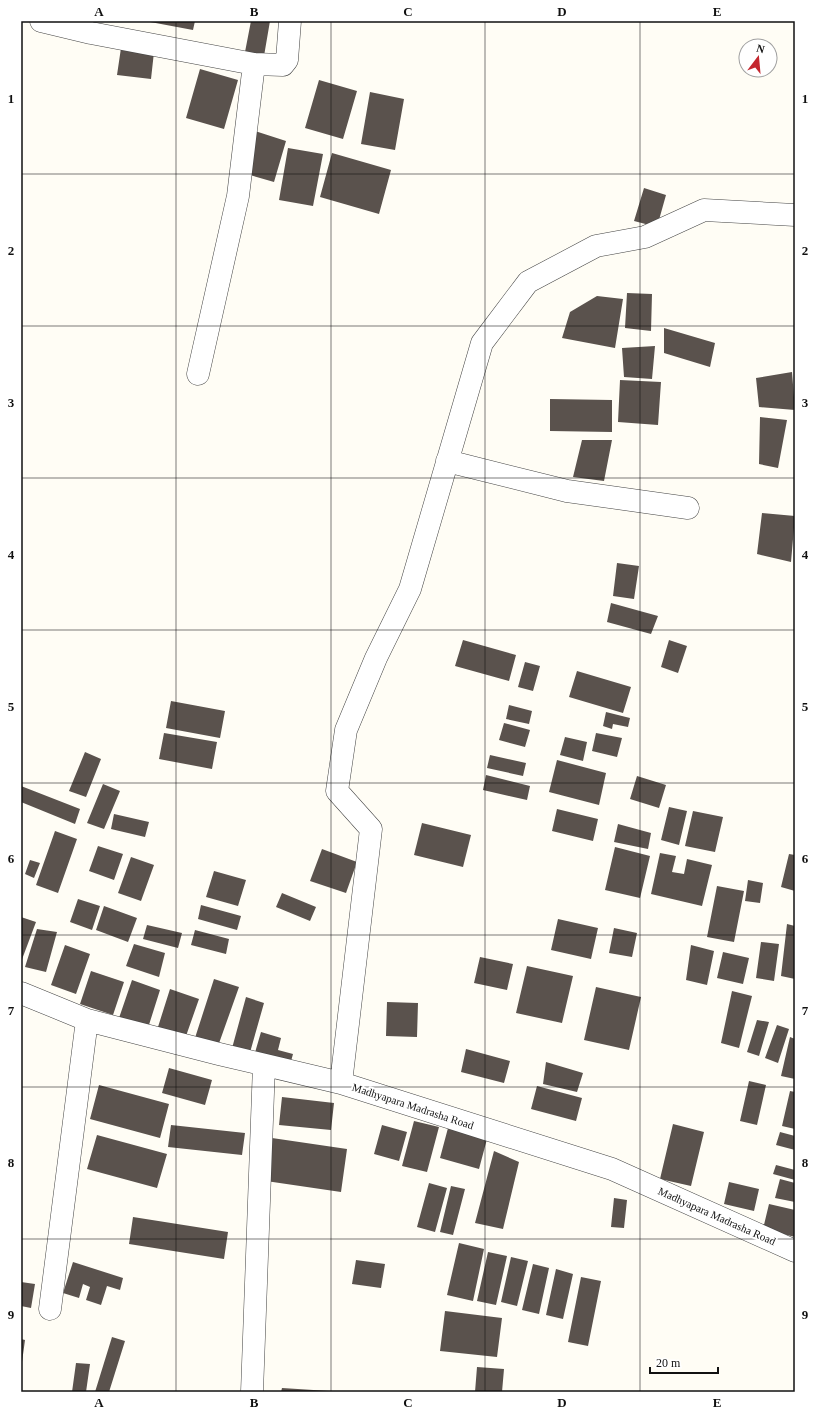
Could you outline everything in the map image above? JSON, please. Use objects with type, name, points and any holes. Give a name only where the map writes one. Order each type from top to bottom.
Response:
[{"type":"street","points":[[41,21],[91,33],[254,64],[283,65],[287,60],[290,21]]},
{"type":"street","points":[[198,374],[238,196],[254,64]]},
{"type":"street","points":[[341,1084],[371,829],[337,791],[346,730],[376,658],[410,589],[482,343],[528,282],[596,246],[645,237],[704,210],[795,215]]},
{"type":"street","points":[[447,461],[567,491],[688,508]]},
{"type":"street","name":"Madhyapara Madrasha Road","points":[[21,993],[87,1020],[264,1066],[341,1084],[612,1169],[795,1251]]},
{"type":"street","points":[[50,1309],[87,1020]]},
{"type":"street","points":[[252,1392],[264,1066]]},
{"type":"building","points":[[145,21],[195,21],[193,30]]},
{"type":"building","points":[[251,21],[270,21],[264,56],[245,52]]},
{"type":"building","points":[[121,48],[154,52],[151,79],[117,75]]},
{"type":"building","points":[[200,69],[238,80],[224,129],[186,118]]},
{"type":"building","points":[[319,80],[357,91],[343,139],[305,128]]},
{"type":"building","points":[[370,92],[404,99],[395,150],[361,144]]},
{"type":"building","points":[[255,131],[286,141],[274,182],[243,173]]},
{"type":"building","points":[[288,148],[323,154],[313,206],[279,200]]},
{"type":"building","points":[[332,153],[391,170],[379,214],[320,197]]},
{"type":"building","points":[[644,188],[666,195],[657,227],[634,221]]},
{"type":"building","points":[[627,293],[652,294],[651,331],[625,328]]},
{"type":"building","points":[[597,296],[623,299],[615,348],[562,338],[570,312]]},
{"type":"building","points":[[664,328],[715,343],[710,367],[664,353]]},
{"type":"building","points":[[655,346],[652,379],[624,377],[622,348]]},
{"type":"building","points":[[792,372],[795,410],[759,407],[756,378]]},
{"type":"building","points":[[620,380],[661,382],[658,425],[618,422]]},
{"type":"building","points":[[550,399],[612,400],[612,432],[550,431]]},
{"type":"building","points":[[760,417],[787,420],[778,468],[759,464]]},
{"type":"building","points":[[582,440],[612,440],[604,481],[573,477]]},
{"type":"building","points":[[762,513],[795,516],[791,562],[757,554]]},
{"type":"building","points":[[617,563],[639,566],[634,599],[613,596]]},
{"type":"building","points":[[611,603],[658,616],[651,634],[607,622]]},
{"type":"building","points":[[463,640],[516,655],[509,681],[455,666]]},
{"type":"building","points":[[669,640],[687,646],[678,673],[661,667]]},
{"type":"building","points":[[525,662],[540,666],[533,691],[518,687]]},
{"type":"building","points":[[577,671],[631,687],[623,713],[569,697]]},
{"type":"building","points":[[171,701],[225,711],[220,738],[166,728]]},
{"type":"building","points":[[509,705],[532,711],[529,724],[506,719]]},
{"type":"building","points":[[606,712],[630,718],[628,727],[613,724],[612,729],[603,726]]},
{"type":"building","points":[[504,723],[530,730],[525,747],[499,740]]},
{"type":"building","points":[[164,733],[217,742],[212,769],[159,759]]},
{"type":"building","points":[[596,733],[622,738],[617,757],[592,751]]},
{"type":"building","points":[[565,737],[587,742],[583,761],[560,755]]},
{"type":"building","points":[[85,752],[101,759],[86,797],[69,791]]},
{"type":"building","points":[[490,755],[526,763],[523,776],[487,768]]},
{"type":"building","points":[[557,760],[606,773],[599,805],[549,792]]},
{"type":"building","points":[[486,775],[530,786],[527,800],[483,790]]},
{"type":"building","points":[[637,776],[666,785],[659,808],[630,799]]},
{"type":"building","points":[[103,784],[120,791],[104,829],[87,823]]},
{"type":"building","points":[[21,786],[80,809],[75,824],[21,802]]},
{"type":"building","points":[[669,807],[687,811],[679,845],[661,840]]},
{"type":"building","points":[[557,809],[598,819],[593,841],[552,831]]},
{"type":"building","points":[[693,811],[723,817],[715,852],[685,846]]},
{"type":"building","points":[[114,814],[149,822],[145,837],[111,829]]},
{"type":"building","points":[[422,823],[471,835],[463,867],[414,855]]},
{"type":"building","points":[[618,824],[651,833],[648,849],[614,842]]},
{"type":"building","points":[[55,831],[77,839],[58,893],[36,885]]},
{"type":"building","points":[[98,846],[123,854],[114,880],[89,871]]},
{"type":"building","points":[[615,847],[650,856],[640,898],[605,890]]},
{"type":"building","points":[[322,849],[357,862],[346,893],[310,881]]},
{"type":"building","points":[[660,853],[676,856],[672,872],[684,874],[687,859],[712,865],[702,906],[651,894]]},
{"type":"building","points":[[789,854],[795,855],[795,891],[781,887]]},
{"type":"building","points":[[131,857],[154,865],[141,901],[118,893]]},
{"type":"building","points":[[30,860],[40,863],[34,878],[25,874]]},
{"type":"building","points":[[214,871],[246,880],[238,906],[206,897]]},
{"type":"building","points":[[748,880],[763,883],[760,903],[745,901]]},
{"type":"building","points":[[717,886],[744,891],[734,942],[707,937]]},
{"type":"building","points":[[282,893],[316,907],[310,921],[276,907]]},
{"type":"building","points":[[78,899],[100,906],[92,930],[70,922]]},
{"type":"building","points":[[201,905],[241,916],[237,930],[198,919]]},
{"type":"building","points":[[104,906],[137,918],[128,942],[96,930]]},
{"type":"building","points":[[21,917],[36,922],[21,962]]},
{"type":"building","points":[[558,919],[598,928],[591,959],[551,950]]},
{"type":"building","points":[[787,924],[795,926],[795,979],[781,976]]},
{"type":"building","points":[[147,925],[182,933],[178,948],[143,939]]},
{"type":"building","points":[[614,928],[637,933],[632,957],[609,953]]},
{"type":"building","points":[[37,929],[57,932],[46,972],[25,967]]},
{"type":"building","points":[[195,930],[229,939],[226,954],[191,945]]},
{"type":"building","points":[[761,942],[779,944],[774,981],[756,978]]},
{"type":"building","points":[[134,944],[165,953],[159,977],[126,966]]},
{"type":"building","points":[[65,945],[90,954],[76,994],[51,985]]},
{"type":"building","points":[[691,945],[714,951],[707,985],[686,980]]},
{"type":"building","points":[[723,952],[749,958],[743,984],[717,978]]},
{"type":"building","points":[[480,957],[513,964],[507,990],[474,983]]},
{"type":"building","points":[[527,966],[573,976],[562,1023],[516,1013]]},
{"type":"building","points":[[91,971],[124,982],[113,1015],[80,1004]]},
{"type":"building","points":[[214,979],[239,987],[217,1049],[194,1041]]},
{"type":"building","points":[[132,980],[160,990],[148,1028],[119,1018]]},
{"type":"building","points":[[596,987],[641,997],[629,1050],[584,1040]]},
{"type":"building","points":[[170,989],[199,999],[186,1036],[158,1027]]},
{"type":"building","points":[[732,991],[752,996],[739,1048],[721,1043]]},
{"type":"building","points":[[246,997],[264,1003],[249,1056],[231,1052]]},
{"type":"building","points":[[387,1002],[418,1003],[417,1037],[386,1036]]},
{"type":"building","points":[[757,1020],[769,1022],[759,1056],[747,1052]]},
{"type":"building","points":[[777,1025],[789,1029],[778,1063],[765,1058]]},
{"type":"building","points":[[261,1032],[281,1038],[278,1050],[293,1054],[290,1065],[254,1056]]},
{"type":"building","points":[[790,1037],[795,1039],[795,1079],[781,1076]]},
{"type":"building","points":[[466,1049],[510,1061],[504,1083],[461,1072]]},
{"type":"building","points":[[546,1062],[583,1073],[577,1092],[543,1084]]},
{"type":"building","points":[[169,1068],[212,1080],[205,1105],[162,1093]]},
{"type":"building","points":[[749,1081],[766,1085],[757,1125],[740,1121]]},
{"type":"building","points":[[99,1085],[169,1104],[160,1138],[90,1119]]},
{"type":"building","points":[[537,1086],[582,1098],[576,1121],[531,1109]]},
{"type":"building","points":[[790,1091],[795,1092],[795,1129],[782,1126]]},
{"type":"building","points":[[282,1097],[334,1103],[331,1130],[279,1125]]},
{"type":"building","points":[[414,1121],[439,1127],[427,1172],[402,1166]]},
{"type":"building","points":[[673,1124],[704,1132],[691,1186],[660,1179]]},
{"type":"building","points":[[171,1125],[245,1133],[242,1155],[168,1147]]},
{"type":"building","points":[[382,1125],[407,1132],[399,1161],[374,1154]]},
{"type":"building","points":[[448,1128],[487,1139],[479,1169],[440,1158]]},
{"type":"building","points":[[780,1132],[795,1136],[795,1150],[776,1145]]},
{"type":"building","points":[[97,1135],[167,1154],[157,1188],[87,1169]]},
{"type":"building","points":[[272,1138],[347,1149],[341,1192],[266,1181]]},
{"type":"building","points":[[494,1151],[519,1162],[503,1229],[475,1223]]},
{"type":"building","points":[[776,1165],[795,1170],[795,1180],[773,1174]]},
{"type":"building","points":[[780,1179],[795,1183],[795,1202],[775,1198]]},
{"type":"building","points":[[729,1182],[759,1189],[754,1211],[724,1204]]},
{"type":"building","points":[[429,1183],[447,1188],[435,1232],[417,1227]]},
{"type":"building","points":[[451,1186],[465,1189],[453,1235],[440,1232]]},
{"type":"building","points":[[614,1198],[627,1200],[624,1228],[611,1227]]},
{"type":"building","points":[[769,1204],[795,1210],[795,1237],[763,1229]]},
{"type":"building","points":[[133,1217],[228,1232],[224,1259],[129,1244]]},
{"type":"building","points":[[459,1243],[484,1249],[473,1301],[447,1295]]},
{"type":"building","points":[[488,1252],[507,1256],[496,1305],[477,1301]]},
{"type":"building","points":[[511,1257],[528,1261],[517,1306],[501,1302]]},
{"type":"building","points":[[356,1260],[385,1264],[381,1288],[352,1284]]},
{"type":"building","points":[[73,1262],[123,1278],[120,1290],[107,1286],[101,1305],[86,1300],[90,1287],[83,1284],[79,1298],[63,1293]]},
{"type":"building","points":[[533,1264],[549,1268],[539,1314],[522,1310]]},
{"type":"building","points":[[556,1269],[573,1274],[563,1319],[546,1315]]},
{"type":"building","points":[[581,1277],[601,1281],[588,1346],[568,1342]]},
{"type":"building","points":[[21,1282],[35,1284],[31,1308],[21,1306]]},
{"type":"building","points":[[445,1311],[502,1318],[497,1357],[440,1351]]},
{"type":"building","points":[[112,1337],[125,1341],[109,1392],[95,1392]]},
{"type":"building","points":[[21,1339],[25,1340],[22,1362],[21,1362]]},
{"type":"building","points":[[76,1363],[90,1364],[86,1392],[72,1392]]},
{"type":"building","points":[[477,1367],[504,1369],[502,1392],[475,1392]]},
{"type":"building","points":[[282,1388],[329,1391],[329,1392],[281,1392]]}]
